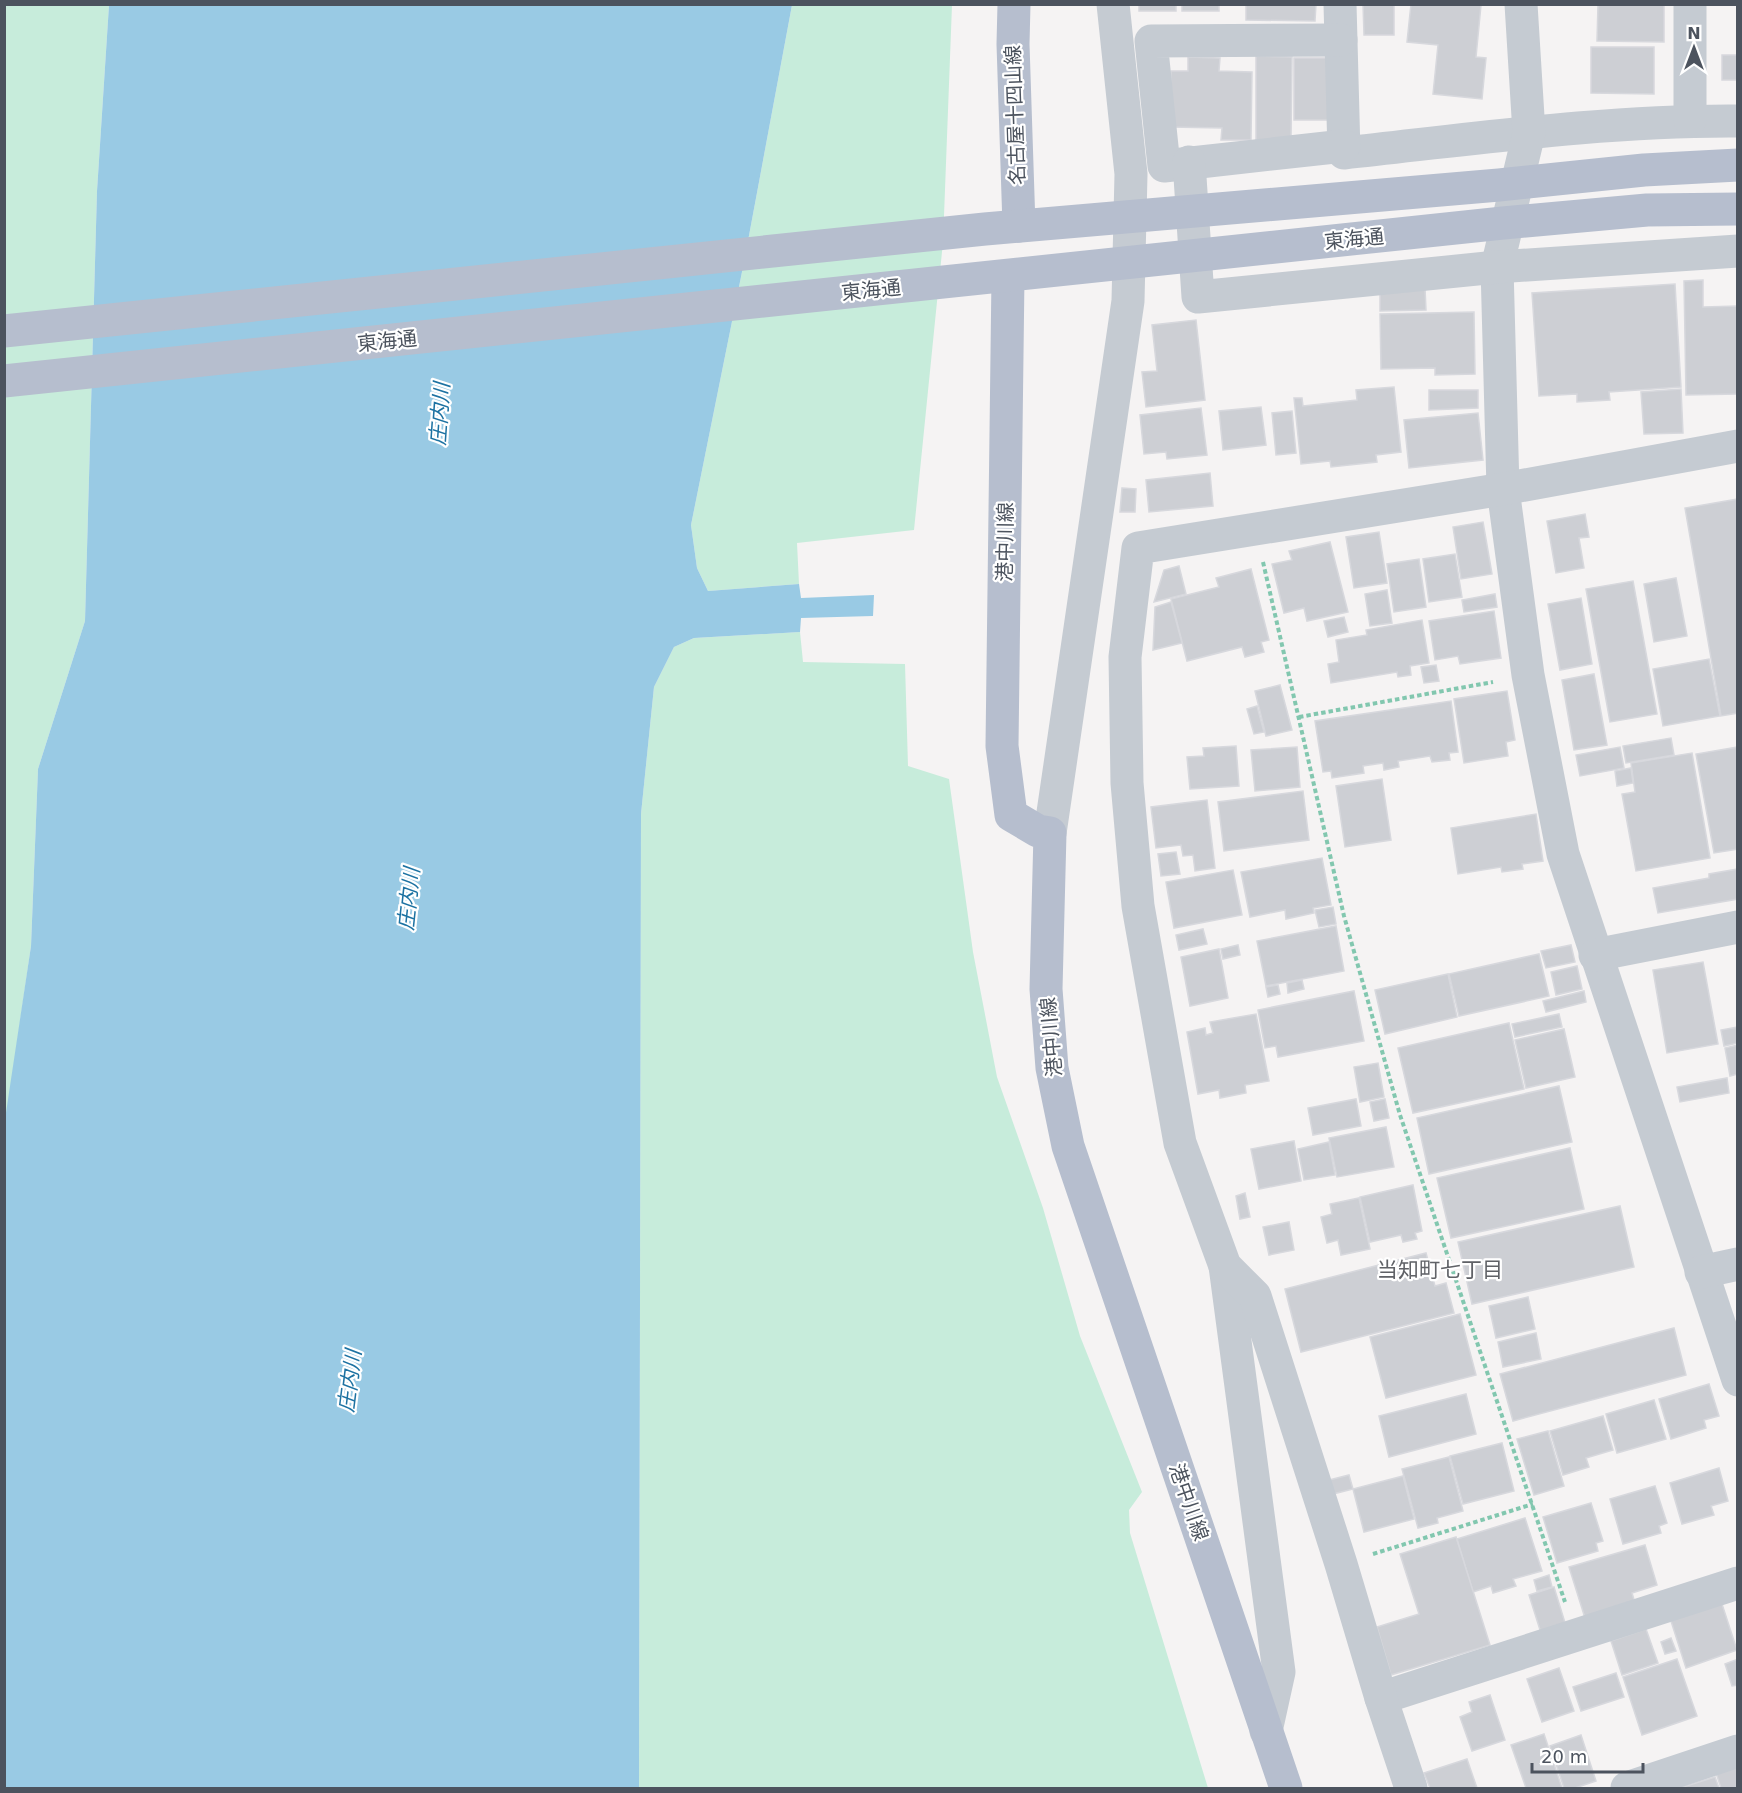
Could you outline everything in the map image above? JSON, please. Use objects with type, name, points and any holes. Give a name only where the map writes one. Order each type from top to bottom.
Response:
[{"type":"main road","name":"名古屋十四山線","points":[[1014,4],[1012,44],[1019,226]]},
{"type":"main road","name":"東海通","points":[[4,331],[985,229],[1499,185],[1644,170],[1737,165]]},
{"type":"main road","name":"東海通","points":[[4,381],[1491,224],[1647,210],[1737,209]]},
{"type":"main road","name":"港中川線","points":[[997,277],[1002,746],[1011,815],[1038,831],[1050,833],[1046,990],[1052,1068],[1068,1146],[1286,1788]]},
{"type":"street","points":[[1050,833],[1128,301],[1131,174],[1113,4]]},
{"type":"street","points":[[1340,4],[1344,153],[1529,133],[1690,120],[1737,121]]},
{"type":"street","points":[[1521,4],[1529,133],[1497,267],[1503,489],[1528,675],[1563,854],[1737,1380]]},
{"type":"street","points":[[1690,4],[1690,120]]},
{"type":"street","points":[[1341,40],[1150,41],[1164,166],[1344,146]]},
{"type":"street","points":[[1189,162],[1198,297],[1497,267],[1737,251]]},
{"type":"street","points":[[1266,1731],[1279,1672],[1225,1266],[1180,1143],[1138,906],[1127,783],[1125,657],[1138,548],[1503,489],[1737,446]]},
{"type":"street","points":[[1595,955],[1737,927]]},
{"type":"street","points":[[1701,1272],[1737,1264]]},
{"type":"street","points":[[1225,1266],[1255,1296],[1411,1788]]},
{"type":"street","points":[[1381,1698],[1737,1583]]},
{"type":"street","points":[[1627,1788],[1737,1751]]},
{"type":"path","points":[[1256,529],[1344,916],[1400,1115],[1576,1635]]},
{"type":"path","points":[[1299,717],[1528,675]]},
{"type":"path","points":[[1341,1564],[1533,1504]]},
{"type":"green space","points":[[5,5],[109,5],[97,191],[85,621],[38,769],[31,946],[5,1126]]},
{"type":"green space","points":[[792,5],[952,5],[943,242],[914,530],[797,543],[799,584],[708,591],[697,568],[691,525],[745,257]]},
{"type":"green space","points":[[800,632],[803,662],[905,664],[908,766],[949,779],[973,952],[997,1077],[1043,1208],[1080,1336],[1142,1492],[1129,1510],[1130,1533],[1208,1788],[639,1788],[641,814],[654,687],[674,647],[694,638]]},
{"type":"water","name":"庄内川","points":[[109,5],[792,5],[745,257],[691,525],[697,568],[708,591],[799,584],[801,598],[874,595],[873,616],[801,618],[800,632],[694,638],[674,647],[654,687],[641,814],[639,1788],[5,1788],[4,1126],[31,946],[38,769],[85,621],[97,191]]},
{"type":"building","points":[[1139,4],[1176,4],[1176,11],[1139,11]]},
{"type":"building","points":[[1182,4],[1219,4],[1219,11],[1182,11]]},
{"type":"building","points":[[1246,4],[1316,4],[1315,21],[1246,20]]},
{"type":"building","points":[[1363,4],[1394,4],[1394,35],[1364,35]]},
{"type":"building","points":[[1411,4],[1481,5],[1476,57],[1486,58],[1482,99],[1433,94],[1438,45],[1407,42]]},
{"type":"building","points":[[1598,4],[1664,4],[1664,42],[1597,41]]},
{"type":"building","points":[[1591,47],[1654,47],[1654,94],[1591,93]]},
{"type":"building","points":[[1722,55],[1738,55],[1738,80],[1722,80]]},
{"type":"building","points":[[1256,56],[1292,57],[1291,140],[1256,140]]},
{"type":"building","points":[[1188,57],[1220,58],[1219,71],[1252,72],[1251,140],[1221,140],[1222,128],[1170,127],[1171,71],[1188,71]]},
{"type":"building","points":[[1294,58],[1331,58],[1331,120],[1294,120]]},
{"type":"building","points":[[1703,280],[1703,307],[1738,306],[1738,394],[1686,395],[1684,281]]},
{"type":"building","points":[[1675,284],[1681,387],[1609,392],[1610,400],[1577,402],[1577,394],[1539,396],[1532,293]]},
{"type":"building","points":[[1380,288],[1425,288],[1426,310],[1380,311]]},
{"type":"building","points":[[1474,312],[1475,374],[1435,375],[1435,368],[1381,369],[1380,314]]},
{"type":"building","points":[[1196,320],[1205,400],[1146,407],[1142,372],[1157,371],[1152,325]]},
{"type":"building","points":[[1394,387],[1401,452],[1376,455],[1377,462],[1331,467],[1330,461],[1301,464],[1294,398],[1302,398],[1303,406],[1357,400],[1356,390]]},
{"type":"building","points":[[1681,389],[1683,433],[1644,434],[1641,392]]},
{"type":"building","points":[[1429,390],[1478,390],[1478,408],[1429,410]]},
{"type":"building","points":[[1261,407],[1266,445],[1223,450],[1219,411]]},
{"type":"building","points":[[1201,408],[1207,455],[1167,459],[1166,452],[1144,454],[1140,415]]},
{"type":"building","points":[[1292,411],[1296,453],[1276,455],[1272,413]]},
{"type":"building","points":[[1478,413],[1483,460],[1409,468],[1404,420]]},
{"type":"building","points":[[1210,473],[1213,506],[1149,512],[1146,480]]},
{"type":"building","points":[[1122,488],[1136,489],[1135,512],[1120,512]]},
{"type":"building","points":[[1738,499],[1738,713],[1721,716],[1685,508]]},
{"type":"building","points":[[1585,514],[1589,537],[1579,538],[1584,568],[1556,573],[1547,521]]},
{"type":"building","points":[[1483,522],[1492,574],[1461,579],[1453,527]]},
{"type":"building","points":[[1379,532],[1387,583],[1354,588],[1346,537]]},
{"type":"building","points":[[1330,542],[1348,612],[1307,621],[1304,608],[1284,613],[1272,564],[1292,560],[1289,551]]},
{"type":"building","points":[[1455,554],[1462,597],[1429,602],[1423,559]]},
{"type":"building","points":[[1419,559],[1426,607],[1394,612],[1387,564]]},
{"type":"building","points":[[1179,566],[1186,594],[1154,602],[1164,570]]},
{"type":"building","points":[[1251,569],[1269,640],[1261,642],[1264,652],[1245,657],[1242,647],[1187,661],[1171,599],[1219,587],[1216,578]]},
{"type":"building","points":[[1676,578],[1687,636],[1654,642],[1644,584]]},
{"type":"building","points":[[1633,581],[1657,714],[1610,722],[1586,589]]},
{"type":"building","points":[[1387,590],[1392,623],[1370,626],[1365,594]]},
{"type":"building","points":[[1495,594],[1497,607],[1464,612],[1462,600]]},
{"type":"building","points":[[1581,598],[1592,664],[1560,670],[1548,604]]},
{"type":"building","points":[[1171,602],[1182,643],[1153,650],[1155,607]]},
{"type":"building","points":[[1494,611],[1501,658],[1460,664],[1458,656],[1435,660],[1429,621]]},
{"type":"building","points":[[1344,617],[1348,632],[1328,637],[1324,621]]},
{"type":"building","points":[[1422,620],[1429,663],[1410,666],[1411,675],[1398,677],[1397,672],[1331,683],[1328,664],[1339,662],[1336,640],[1367,635],[1366,630]]},
{"type":"building","points":[[1709,659],[1720,716],[1663,726],[1653,669]]},
{"type":"building","points":[[1436,665],[1439,681],[1424,683],[1421,667]]},
{"type":"building","points":[[1594,674],[1607,745],[1574,750],[1562,680]]},
{"type":"building","points":[[1280,685],[1292,730],[1266,736],[1255,691]]},
{"type":"building","points":[[1507,691],[1515,740],[1506,742],[1508,756],[1464,763],[1454,699]]},
{"type":"building","points":[[1451,701],[1458,752],[1449,753],[1450,760],[1432,762],[1430,756],[1398,761],[1399,767],[1384,770],[1383,763],[1363,766],[1364,773],[1332,778],[1331,771],[1323,772],[1315,721]]},
{"type":"building","points":[[1257,706],[1264,732],[1254,734],[1247,709]]},
{"type":"building","points":[[1671,738],[1674,755],[1626,763],[1623,746]]},
{"type":"building","points":[[1236,746],[1239,786],[1190,789],[1187,757],[1204,756],[1203,748]]},
{"type":"building","points":[[1297,747],[1300,787],[1255,791],[1251,750]]},
{"type":"building","points":[[1620,747],[1624,768],[1580,776],[1576,755]]},
{"type":"building","points":[[1738,747],[1738,849],[1714,853],[1696,754]]},
{"type":"building","points":[[1692,753],[1710,858],[1636,871],[1622,794],[1635,792],[1631,763]]},
{"type":"building","points":[[1631,768],[1633,783],[1617,786],[1615,771]]},
{"type":"building","points":[[1382,779],[1391,840],[1345,847],[1336,786]]},
{"type":"building","points":[[1303,791],[1309,840],[1224,851],[1218,802]]},
{"type":"building","points":[[1207,800],[1215,868],[1195,871],[1193,855],[1183,856],[1181,845],[1156,848],[1151,807]]},
{"type":"building","points":[[1536,814],[1543,861],[1522,864],[1523,869],[1502,872],[1501,867],[1458,874],[1451,828]]},
{"type":"building","points":[[1176,852],[1180,874],[1161,876],[1158,854]]},
{"type":"building","points":[[1322,858],[1331,905],[1313,908],[1314,913],[1286,919],[1285,910],[1250,917],[1241,872]]},
{"type":"building","points":[[1738,869],[1738,899],[1658,913],[1653,888],[1709,878],[1709,874]]},
{"type":"building","points":[[1233,870],[1242,915],[1174,928],[1166,882]]},
{"type":"building","points":[[1333,907],[1336,924],[1319,927],[1315,910]]},
{"type":"building","points":[[1336,926],[1344,971],[1266,986],[1257,941]]},
{"type":"building","points":[[1203,929],[1207,944],[1179,950],[1176,935]]},
{"type":"building","points":[[1238,945],[1240,955],[1223,959],[1221,949]]},
{"type":"building","points":[[1571,945],[1575,962],[1546,968],[1541,951]]},
{"type":"building","points":[[1219,949],[1228,998],[1190,1006],[1181,957]]},
{"type":"building","points":[[1539,954],[1549,996],[1459,1016],[1449,974]]},
{"type":"building","points":[[1703,962],[1718,1044],[1667,1053],[1653,970]]},
{"type":"building","points":[[1577,966],[1582,989],[1556,995],[1551,972]]},
{"type":"building","points":[[1448,974],[1457,1017],[1385,1034],[1375,990]]},
{"type":"building","points":[[1302,980],[1304,989],[1288,993],[1287,983]]},
{"type":"building","points":[[1278,985],[1280,994],[1268,997],[1266,987]]},
{"type":"building","points":[[1354,991],[1364,1041],[1278,1057],[1276,1046],[1265,1048],[1258,1010]]},
{"type":"building","points":[[1584,991],[1586,1002],[1546,1012],[1543,1001]]},
{"type":"building","points":[[1256,1014],[1269,1081],[1245,1085],[1246,1093],[1220,1098],[1219,1090],[1198,1094],[1187,1032],[1205,1028],[1206,1035],[1213,1033],[1210,1022]]},
{"type":"building","points":[[1559,1014],[1562,1027],[1515,1037],[1512,1024]]},
{"type":"building","points":[[1509,1023],[1524,1089],[1413,1113],[1398,1048]]},
{"type":"building","points":[[1738,1027],[1738,1043],[1724,1046],[1721,1030]]},
{"type":"building","points":[[1564,1029],[1575,1077],[1526,1088],[1515,1040]]},
{"type":"building","points":[[1738,1045],[1738,1074],[1730,1076],[1725,1048]]},
{"type":"building","points":[[1378,1063],[1384,1097],[1360,1102],[1354,1067]]},
{"type":"building","points":[[1727,1078],[1729,1093],[1680,1102],[1677,1087]]},
{"type":"building","points":[[1559,1086],[1572,1142],[1429,1174],[1417,1118]]},
{"type":"building","points":[[1356,1099],[1361,1126],[1313,1135],[1308,1108]]},
{"type":"building","points":[[1385,1099],[1389,1118],[1374,1121],[1370,1102]]},
{"type":"building","points":[[1386,1127],[1394,1167],[1337,1177],[1329,1138]]},
{"type":"building","points":[[1294,1141],[1301,1181],[1259,1189],[1251,1149]]},
{"type":"building","points":[[1329,1142],[1335,1175],[1304,1180],[1298,1149]]},
{"type":"building","points":[[1570,1148],[1584,1209],[1451,1238],[1437,1178]]},
{"type":"building","points":[[1413,1185],[1422,1231],[1415,1233],[1417,1239],[1403,1242],[1401,1235],[1370,1242],[1360,1197]]},
{"type":"building","points":[[1245,1193],[1250,1217],[1240,1219],[1236,1196]]},
{"type":"building","points":[[1359,1198],[1370,1249],[1341,1255],[1338,1240],[1327,1243],[1321,1217],[1332,1214],[1330,1204]]},
{"type":"building","points":[[1620,1206],[1634,1267],[1472,1304],[1458,1242]]},
{"type":"building","points":[[1289,1222],[1294,1250],[1269,1255],[1263,1227]]},
{"type":"building","points":[[1426,1253],[1435,1286],[1446,1283],[1454,1313],[1301,1352],[1285,1289]]},
{"type":"building","points":[[1528,1297],[1535,1329],[1496,1338],[1489,1306]]},
{"type":"building","points":[[1460,1314],[1476,1375],[1386,1398],[1370,1337]]},
{"type":"building","points":[[1674,1328],[1686,1375],[1513,1421],[1500,1374]]},
{"type":"building","points":[[1536,1333],[1541,1359],[1503,1367],[1498,1342]]},
{"type":"building","points":[[1709,1384],[1719,1416],[1704,1420],[1706,1428],[1671,1439],[1659,1399]]},
{"type":"building","points":[[1466,1394],[1476,1434],[1389,1457],[1379,1416]]},
{"type":"building","points":[[1654,1400],[1666,1439],[1617,1453],[1606,1414]]},
{"type":"building","points":[[1603,1416],[1613,1450],[1586,1458],[1589,1467],[1563,1475],[1550,1431]]},
{"type":"building","points":[[1548,1431],[1564,1486],[1534,1495],[1517,1439]]},
{"type":"building","points":[[1502,1443],[1514,1491],[1463,1504],[1450,1456]]},
{"type":"building","points":[[1449,1457],[1463,1511],[1437,1518],[1438,1523],[1418,1528],[1402,1469]]},
{"type":"building","points":[[1719,1468],[1728,1501],[1711,1506],[1714,1515],[1682,1524],[1670,1483]]},
{"type":"building","points":[[1349,1475],[1353,1489],[1333,1494],[1329,1480]]},
{"type":"building","points":[[1403,1476],[1414,1519],[1364,1532],[1353,1489]]},
{"type":"building","points":[[1655,1486],[1667,1523],[1659,1526],[1661,1533],[1623,1544],[1610,1499]]},
{"type":"building","points":[[1591,1503],[1603,1541],[1596,1543],[1598,1551],[1557,1563],[1543,1517]]},
{"type":"building","points":[[1525,1518],[1542,1571],[1513,1579],[1516,1586],[1493,1593],[1491,1586],[1473,1592],[1457,1539]]},
{"type":"building","points":[[1456,1537],[1490,1645],[1391,1675],[1377,1627],[1419,1614],[1400,1554]]},
{"type":"building","points":[[1645,1545],[1657,1585],[1632,1593],[1635,1603],[1585,1618],[1569,1567]]},
{"type":"building","points":[[1549,1575],[1552,1587],[1537,1591],[1534,1580]]},
{"type":"building","points":[[1554,1587],[1566,1626],[1541,1633],[1529,1595]]},
{"type":"building","points":[[1721,1601],[1737,1650],[1686,1668],[1670,1618]]},
{"type":"building","points":[[1646,1629],[1658,1663],[1622,1675],[1611,1641]]},
{"type":"building","points":[[1671,1638],[1676,1651],[1665,1654],[1661,1642]]},
{"type":"building","points":[[1677,1659],[1697,1716],[1642,1735],[1623,1677]]},
{"type":"building","points":[[1738,1659],[1738,1685],[1732,1686],[1725,1664]]},
{"type":"building","points":[[1559,1668],[1574,1711],[1542,1722],[1527,1679]]},
{"type":"building","points":[[1616,1673],[1624,1697],[1581,1711],[1573,1687]]},
{"type":"building","points":[[1490,1695],[1505,1740],[1472,1751],[1460,1717],[1472,1712],[1469,1702]]},
{"type":"building","points":[[1544,1734],[1562,1788],[1526,1788],[1511,1745]]},
{"type":"building","points":[[1581,1735],[1596,1781],[1575,1788],[1564,1788],[1550,1746]]},
{"type":"building","points":[[1467,1759],[1477,1788],[1430,1788],[1424,1773]]},
{"type":"building","points":[[1738,1762],[1738,1788],[1721,1788],[1715,1770]]},
{"type":"building","points":[[1715,1777],[1719,1788],[1680,1788]]},
{"type":"district","name":"当知町七丁目","points":[[1440,1270]]}]
